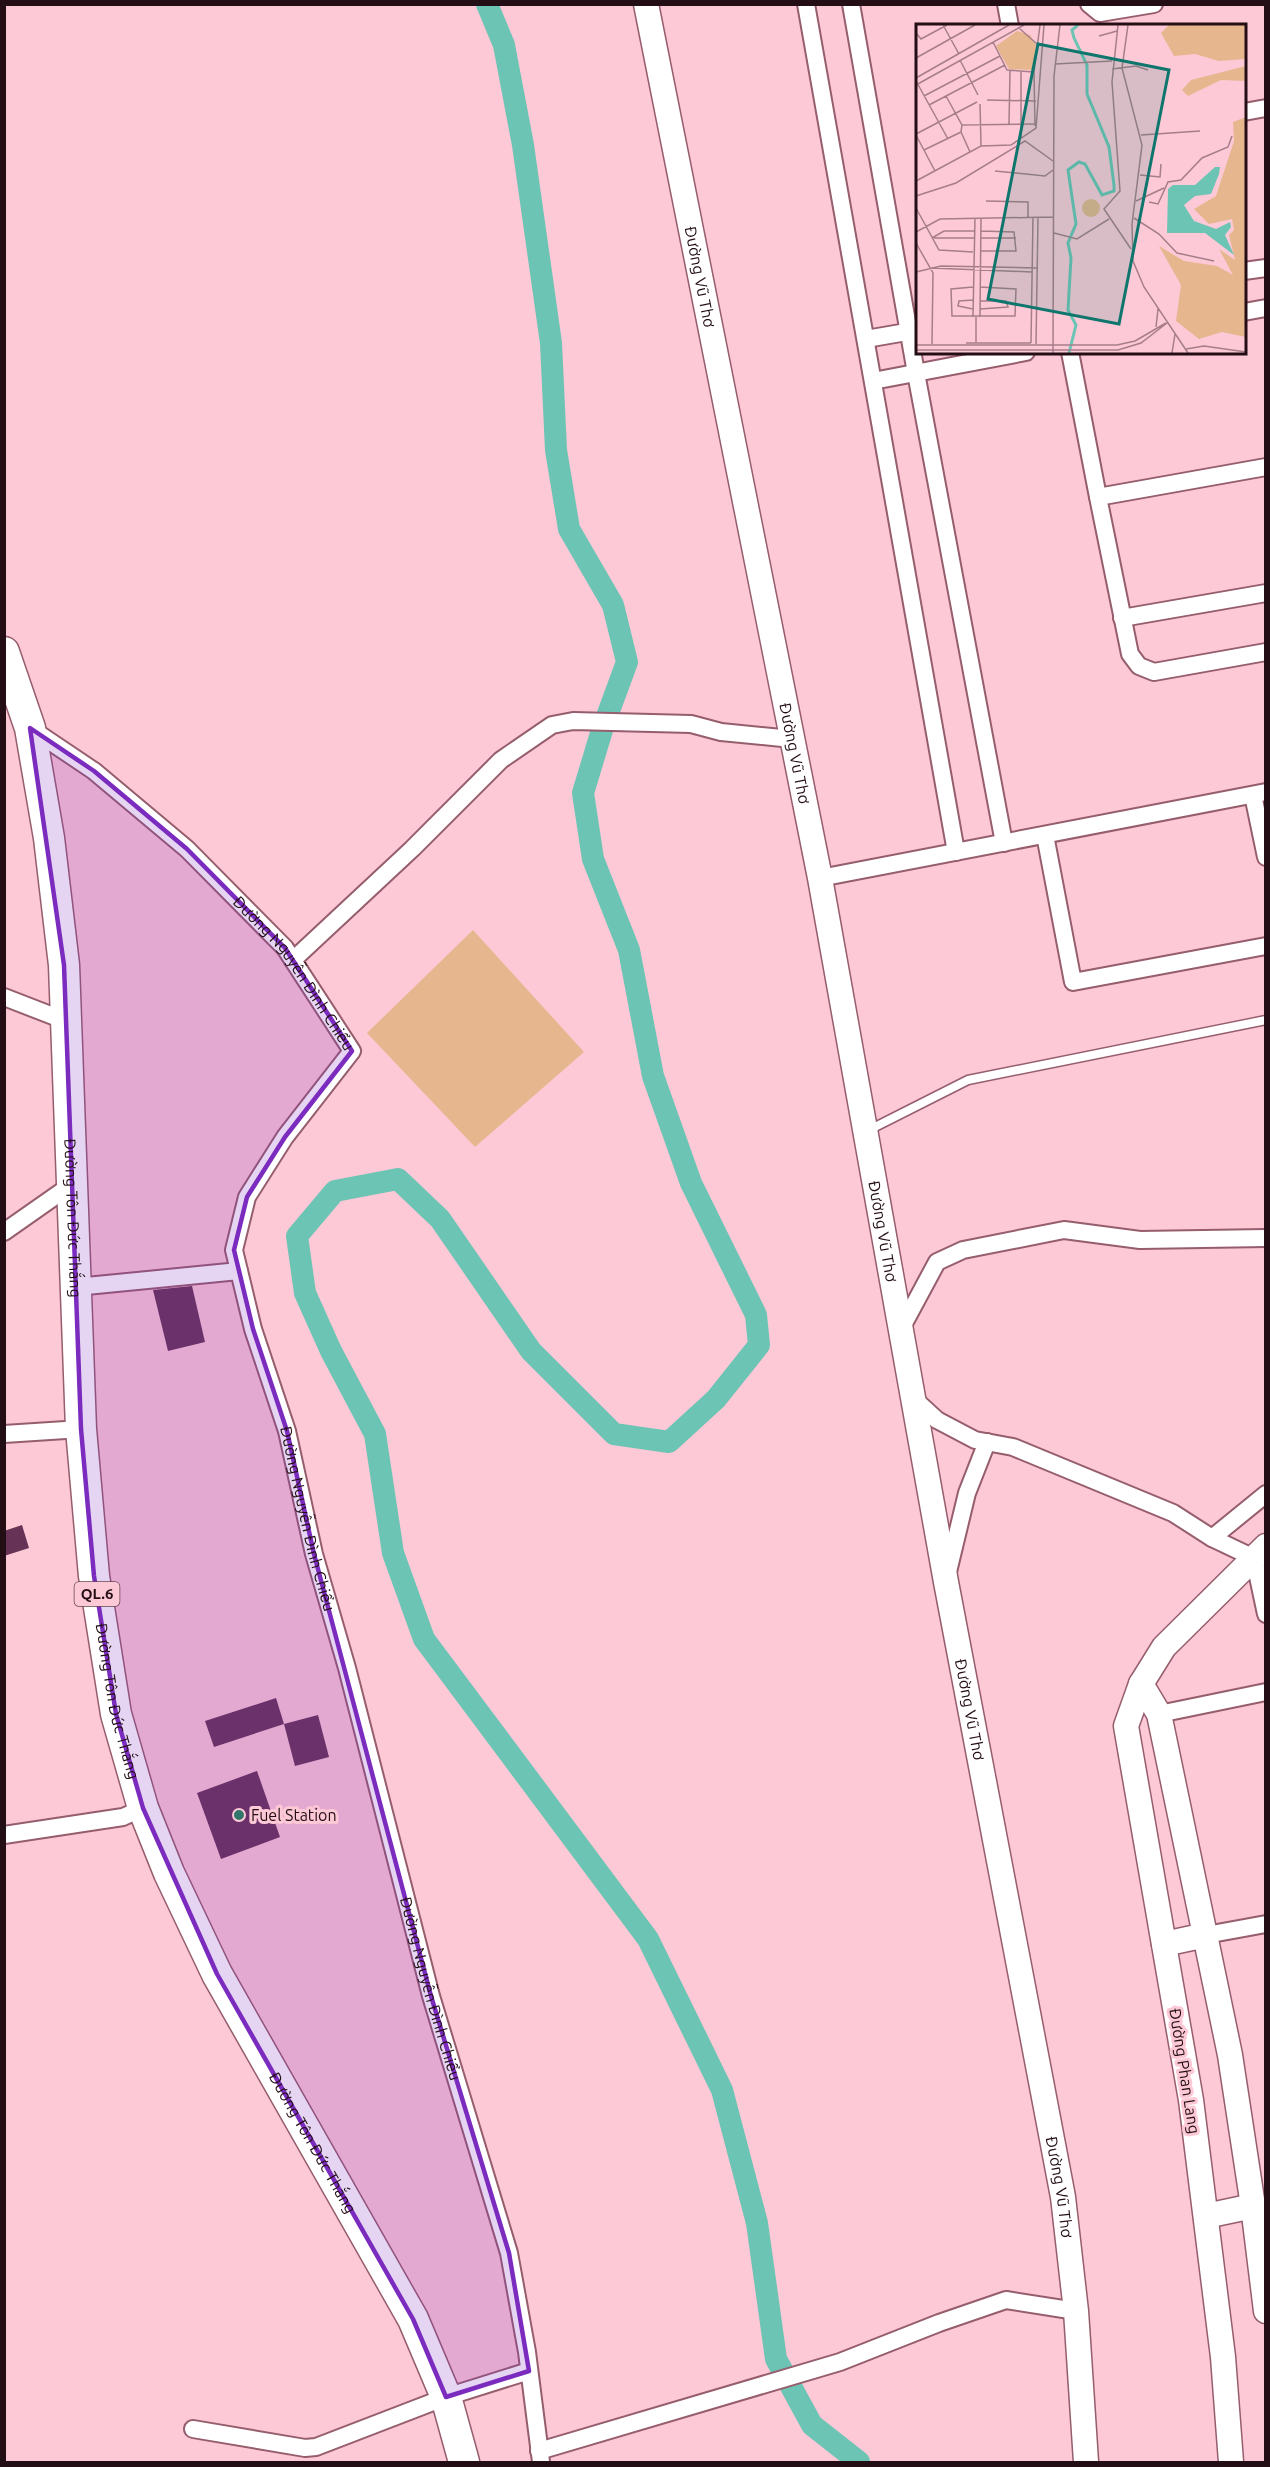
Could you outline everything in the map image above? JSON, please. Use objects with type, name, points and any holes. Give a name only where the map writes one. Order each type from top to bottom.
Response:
[{"type":"highway","name":"Đường Tôn Đức Thắng","points":[[4,652],[30,728],[49,838],[64,965],[81,1429],[94,1576],[116,1714],[143,1808],[169,1874],[217,1974],[413,2319],[446,2397],[464,2463]]},
{"type":"main road","name":"Đường Vũ Thơ","points":[[646,4],[820,878],[946,1582],[1063,2197],[1076,2311],[1086,2463]]},
{"type":"main road","name":"Đường Phan Lang","points":[[1231,2463],[1223,2357],[1191,2100],[1126,1726],[1141,1684],[1164,1647],[1260,1552]]},
{"type":"main road","points":[[1141,1684],[1160,1714],[1230,2055],[1259,2205],[1266,2311]]},
{"type":"main road","points":[[1164,1944],[1206,1935]]},
{"type":"main road","points":[[1206,2216],[1259,2205]]},
{"type":"street","points":[[806,4],[956,852]]},
{"type":"street","points":[[851,4],[913,331],[916,373],[1004,843]]},
{"type":"street","points":[[1006,4],[1010,24]]},
{"type":"street","points":[[1089,4],[1100,13],[1111,13],[1154,4]]},
{"type":"street","points":[[1246,112],[1266,108]]},
{"type":"street","points":[[1246,271],[1266,268]]},
{"type":"street","points":[[1246,312],[1266,308]]},
{"type":"street","points":[[866,339],[913,331]]},
{"type":"street","points":[[873,381],[1016,354]]},
{"type":"street","points":[[1070,354],[1130,654],[1138,666],[1154,672],[1266,652]]},
{"type":"street","points":[[1098,497],[1266,467]]},
{"type":"street","points":[[1122,618],[1266,592]]},
{"type":"street","points":[[293,960],[412,849],[501,760],[552,724],[573,722],[691,724],[722,732],[792,739]]},
{"type":"street","name":"Đường Nguyễn Đình Chiểu","points":[[30,728],[94,771],[187,849],[285,948],[352,1051],[285,1137],[247,1197],[234,1250],[253,1329],[287,1431],[314,1554],[347,1668],[431,1996],[509,2253],[529,2371],[540,2457]]},
{"type":"street","points":[[820,878],[1259,794],[1266,857]]},
{"type":"street","points":[[1045,835],[1073,982],[1266,946]]},
{"type":"street","points":[[4,997],[66,1021]]},
{"type":"street","points":[[4,1232],[71,1185]]},
{"type":"street","points":[[901,1329],[937,1262],[963,1250],[1064,1230],[1140,1240],[1266,1238]]},
{"type":"street","points":[[76,1287],[239,1271]]},
{"type":"street","points":[[913,1398],[937,1420],[975,1440],[1013,1447],[1173,1513],[1212,1538],[1260,1552],[1266,1614]]},
{"type":"street","points":[[4,1434],[81,1429]]},
{"type":"street","points":[[946,1582],[967,1493],[987,1442]]},
{"type":"street","points":[[1212,1538],[1266,1494]]},
{"type":"street","points":[[1160,1714],[1266,1692]]},
{"type":"street","points":[[4,1835],[123,1817],[143,1808]]},
{"type":"street","points":[[1206,1935],[1266,1924]]},
{"type":"street","points":[[540,2457],[819,2368],[1006,2300],[1076,2311]]},
{"type":"street","points":[[193,2429],[305,2448],[316,2447],[446,2397],[529,2371]]},
{"type":"lane","points":[[865,1132],[968,1080],[1266,1020]]},
{"type":"highlighted area","points":[[30,728],[94,771],[187,849],[285,948],[352,1051],[285,1137],[247,1197],[234,1250],[253,1329],[287,1431],[314,1554],[431,1996],[509,2253],[529,2371],[446,2397],[413,2319],[217,1974],[143,1808],[116,1714],[94,1576],[81,1429],[64,965]]},
{"type":"shaded area","points":[[473,930],[584,1052],[475,1147],[367,1033]]},
{"type":"building","points":[[192,1286],[205,1342],[168,1351],[153,1290]]},
{"type":"building","points":[[22,1525],[29,1548],[4,1556],[4,1531]]},
{"type":"building","points":[[276,1698],[284,1724],[214,1747],[205,1721]]},
{"type":"building","points":[[318,1715],[329,1757],[295,1766],[284,1724]]},
{"type":"building","name":"Fuel Station","points":[[257,1771],[280,1837],[221,1859],[197,1793]]},
{"type":"waterway","points":[[487,4],[504,45],[523,145],[551,343],[556,450],[569,529],[613,605],[627,662],[602,730],[583,793],[593,859],[629,950],[653,1076],[691,1183],[756,1315],[759,1345],[716,1399],[669,1442],[614,1434],[531,1351],[440,1219],[398,1179],[335,1191],[297,1236],[305,1293],[331,1351],[375,1434],[393,1553],[424,1639],[648,1939],[722,2090],[757,2223],[776,2359],[812,2425],[859,2462]]},
{"type":"place","name":"Fuel Station","points":[[239,1815]]}]
